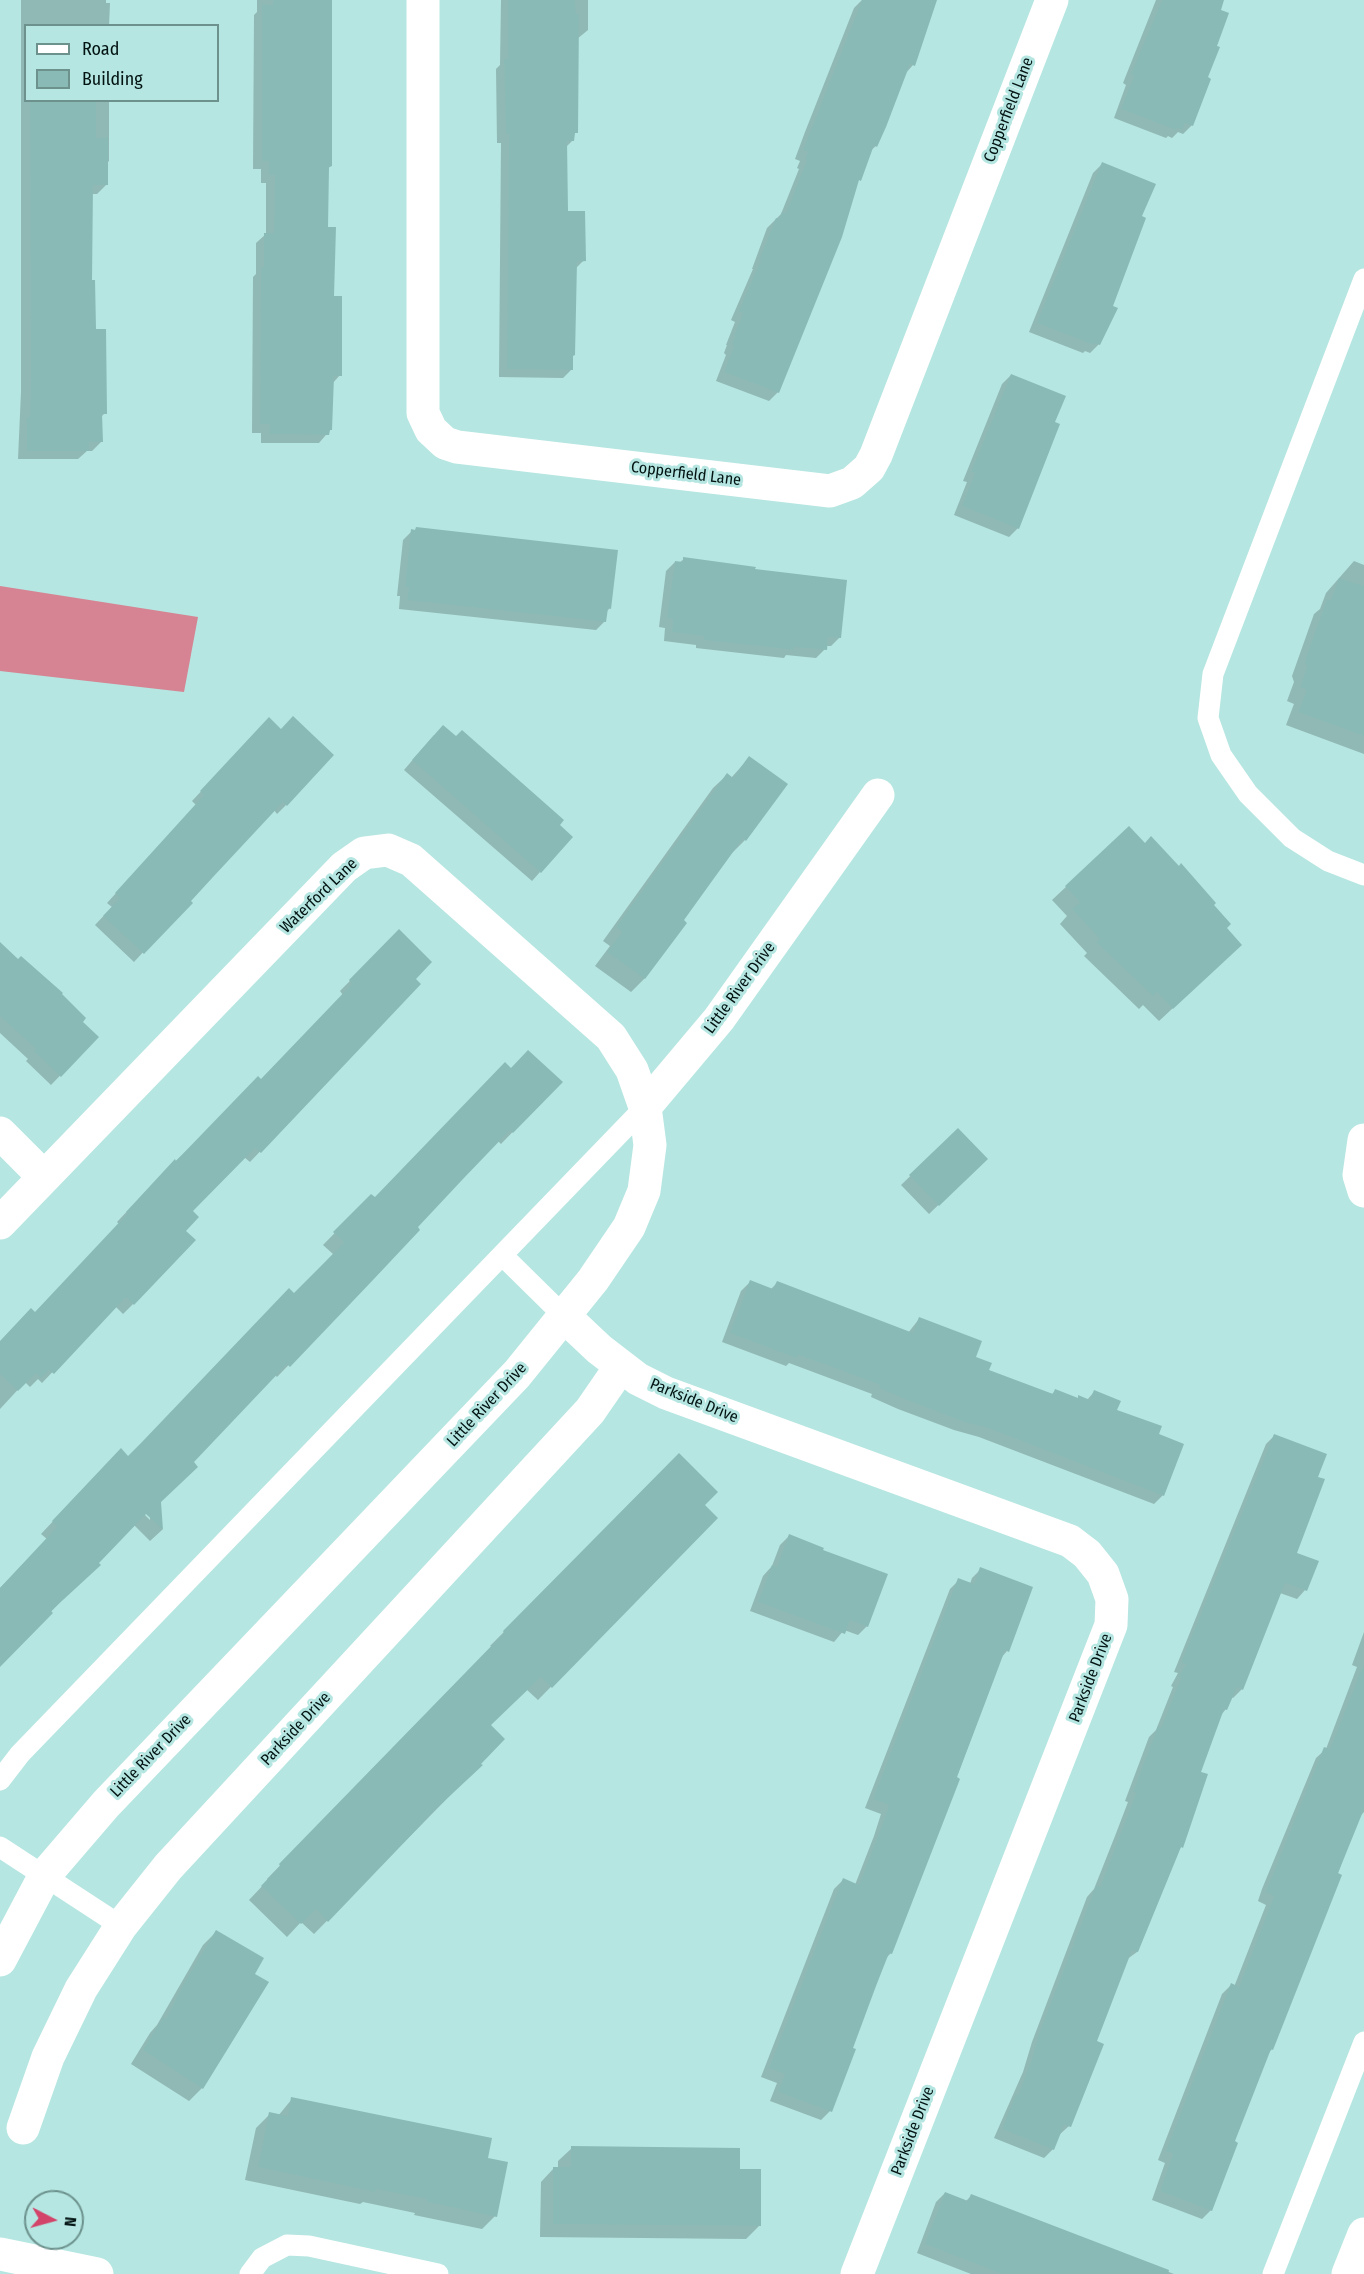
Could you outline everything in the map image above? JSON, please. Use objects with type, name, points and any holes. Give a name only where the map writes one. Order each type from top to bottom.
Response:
[{"type":"street","name":"Copperfield Lane","points":[[423,0],[423,413],[431,430],[446,443],[457,447],[830,490],[852,483],[869,468],[876,455],[1052,0]]},
{"type":"street","name":"Little River Drive","points":[[0,1960],[45,1875],[106,1804],[517,1374],[593,1280],[629,1227],[644,1191],[650,1145],[645,1107],[719,1019],[878,795]]},
{"type":"street","name":"Waterford Lane","points":[[0,1223],[344,867],[364,853],[388,850],[411,860],[611,1037],[632,1070],[645,1107]]},
{"type":"street","points":[[0,1133],[44,1178]]},
{"type":"street","points":[[1364,1140],[1359,1175],[1364,1191]]},
{"type":"street","name":"Parkside Drive","points":[[564,1316],[599,1349],[638,1379],[666,1393],[1070,1541],[1087,1554],[1103,1574],[1112,1599],[1111,1626],[857,2274]]},
{"type":"street","name":"Parkside Drive","points":[[23,2128],[48,2057],[81,1989],[121,1926],[168,1867],[590,1411],[621,1366]]},
{"type":"street","points":[[0,2254],[97,2274]]},
{"type":"lane","points":[[1364,279],[1213,674],[1209,718],[1221,755],[1248,794],[1292,838],[1328,861],[1364,875]]},
{"type":"lane","points":[[0,1780],[20,1754],[645,1107]]},
{"type":"lane","points":[[502,1255],[564,1316]]},
{"type":"lane","points":[[0,1847],[121,1926]]},
{"type":"lane","points":[[1273,2274],[1364,2042]]},
{"type":"lane","points":[[250,2274],[262,2258],[287,2245],[309,2246],[438,2274]]},
{"type":"shaded area","points":[[0,586],[198,617],[184,692],[0,671]]},
{"type":"building","points":[[273,0],[332,0],[332,166],[329,167],[328,227],[336,227],[334,296],[342,296],[342,376],[334,376],[332,430],[329,435],[269,434],[270,424],[260,424],[261,267],[264,267],[264,233],[274,233],[275,175],[269,175],[269,161],[262,161],[262,4],[273,5]]},
{"type":"building","points":[[508,0],[575,0],[576,14],[579,14],[578,133],[575,133],[574,141],[567,141],[568,211],[585,211],[586,261],[577,262],[573,370],[507,369],[509,134],[506,134],[504,59],[508,59]]},
{"type":"building","points":[[862,0],[937,0],[915,66],[910,64],[886,127],[877,147],[874,145],[861,181],[859,180],[842,237],[779,393],[724,372],[743,313],[739,311],[776,218],[779,219],[782,212],[786,213],[807,160],[805,159],[808,152],[803,150]]},
{"type":"building","points":[[1162,0],[1224,0],[1221,10],[1229,13],[1217,46],[1220,47],[1208,77],[1211,79],[1193,126],[1185,123],[1182,130],[1177,128],[1176,130],[1121,109],[1134,76],[1131,74]]},
{"type":"building","points":[[30,102],[96,102],[96,138],[108,137],[108,185],[93,185],[92,280],[95,280],[96,329],[106,329],[107,414],[102,414],[103,442],[89,442],[89,451],[27,451],[27,417],[30,417]]},
{"type":"building","points":[[1102,162],[1156,184],[1142,216],[1146,218],[1113,306],[1118,308],[1100,345],[1094,343],[1094,345],[1037,323]]},
{"type":"building","points":[[1011,374],[1066,396],[1055,422],[1060,424],[1019,529],[962,506],[975,473],[971,472]]},
{"type":"building","points":[[416,527],[618,550],[611,609],[608,608],[606,622],[407,600],[409,587],[405,587],[411,529],[415,530]]},
{"type":"building","points":[[683,557],[756,567],[755,569],[847,580],[841,638],[828,637],[827,650],[794,647],[794,650],[704,640],[704,636],[672,632],[673,619],[667,618],[675,561],[683,562]]},
{"type":"building","points":[[1339,578],[1364,586],[1364,736],[1298,712],[1307,690],[1300,687],[1307,667],[1305,662],[1327,599],[1331,600]]},
{"type":"building","points":[[293,716],[334,755],[287,806],[283,802],[144,954],[103,916],[120,898],[115,893],[204,795],[200,791],[269,717],[281,729]]},
{"type":"building","points":[[443,725],[456,736],[462,730],[564,820],[560,825],[573,837],[541,873],[412,760]]},
{"type":"building","points":[[749,756],[788,784],[746,841],[743,838],[684,920],[687,923],[645,979],[607,952],[622,932],[616,927],[727,773],[733,778]]},
{"type":"building","points":[[1129,826],[1145,843],[1151,836],[1179,866],[1181,863],[1216,903],[1214,905],[1231,924],[1227,928],[1242,945],[1173,1009],[1157,992],[1153,996],[1096,942],[1100,939],[1072,909],[1080,902],[1065,886]]},
{"type":"building","points":[[399,929],[432,962],[416,979],[421,984],[261,1153],[255,1148],[193,1211],[199,1217],[186,1231],[196,1240],[134,1305],[126,1297],[54,1374],[49,1370],[41,1378],[36,1373],[18,1391],[0,1374],[0,1341],[31,1308],[35,1312],[175,1159],[176,1161],[258,1076],[261,1079],[352,984],[349,980]]},
{"type":"building","points":[[0,942],[18,959],[21,956],[63,993],[86,1018],[83,1022],[99,1037],[61,1077],[34,1051],[36,1049],[0,1016]]},
{"type":"building","points":[[528,1050],[563,1082],[513,1133],[510,1130],[418,1227],[420,1230],[372,1281],[290,1367],[287,1364],[194,1462],[198,1467],[161,1502],[163,1530],[146,1514],[99,1563],[101,1565],[51,1611],[53,1613],[0,1667],[0,1588],[57,1527],[52,1521],[121,1448],[128,1456],[289,1288],[294,1293],[344,1242],[333,1232],[371,1194],[375,1197],[505,1062],[511,1068]]},
{"type":"building","points":[[958,1128],[988,1159],[939,1206],[909,1175]]},
{"type":"building","points":[[750,1280],[773,1289],[777,1281],[913,1333],[919,1317],[982,1341],[976,1357],[992,1363],[989,1370],[1053,1394],[1055,1389],[1090,1400],[1094,1390],[1121,1401],[1117,1410],[1162,1426],[1159,1434],[1184,1444],[1164,1496],[988,1428],[964,1422],[907,1400],[879,1388],[880,1385],[827,1365],[798,1355],[796,1358],[730,1333]]},
{"type":"building","points":[[1274,1434],[1327,1454],[1318,1477],[1325,1479],[1297,1553],[1319,1561],[1307,1591],[1285,1583],[1243,1690],[1237,1687],[1227,1710],[1224,1709],[1201,1772],[1208,1774],[1183,1848],[1181,1847],[1138,1952],[1132,1950],[1097,2041],[1104,2044],[1071,2127],[1064,2125],[1054,2150],[1002,2129],[1031,2062],[1040,2031],[1096,1886],[1100,1887],[1124,1825],[1136,1793],[1133,1792],[1158,1726],[1161,1728],[1181,1678],[1179,1676],[1186,1664],[1181,1663]]},
{"type":"building","points":[[679,1453],[718,1492],[705,1505],[718,1518],[552,1688],[541,1677],[491,1725],[505,1739],[481,1764],[483,1765],[439,1806],[328,1922],[316,1909],[301,1924],[261,1886],[280,1866],[279,1864],[504,1633],[503,1631]]},
{"type":"building","points":[[789,1534],[824,1548],[823,1550],[888,1574],[868,1627],[850,1620],[845,1634],[758,1602],[772,1565],[777,1567]]},
{"type":"building","points":[[980,1567],[1033,1587],[1009,1652],[1005,1650],[957,1777],[960,1779],[892,1954],[889,1953],[876,1986],[853,2048],[856,2049],[832,2112],[778,2092],[785,2074],[769,2068],[843,1878],[859,1885],[889,1805],[873,1799],[958,1578],[974,1584]]},
{"type":"building","points":[[1362,1668],[1364,1669],[1364,1809],[1338,1873],[1342,1875],[1235,2141],[1238,2143],[1212,2211],[1160,2191],[1173,2154],[1166,2151],[1231,1983],[1239,1987],[1274,1896],[1266,1892],[1271,1879],[1324,1747],[1330,1749]]},
{"type":"building","points":[[216,1930],[264,1958],[255,1974],[269,1982],[203,2089],[143,2050],[163,2017],[166,2019],[183,1985]]},
{"type":"building","points":[[291,2097],[492,2138],[488,2158],[508,2162],[497,2217],[427,2202],[427,2199],[376,2189],[375,2192],[258,2167],[269,2112],[288,2116]]},
{"type":"building","points":[[571,2146],[740,2148],[740,2169],[761,2169],[761,2226],[553,2224],[553,2167],[571,2167]]},
{"type":"building","points":[[945,2192],[968,2201],[971,2194],[1169,2270],[1168,2274],[1002,2274],[925,2244]]}]
